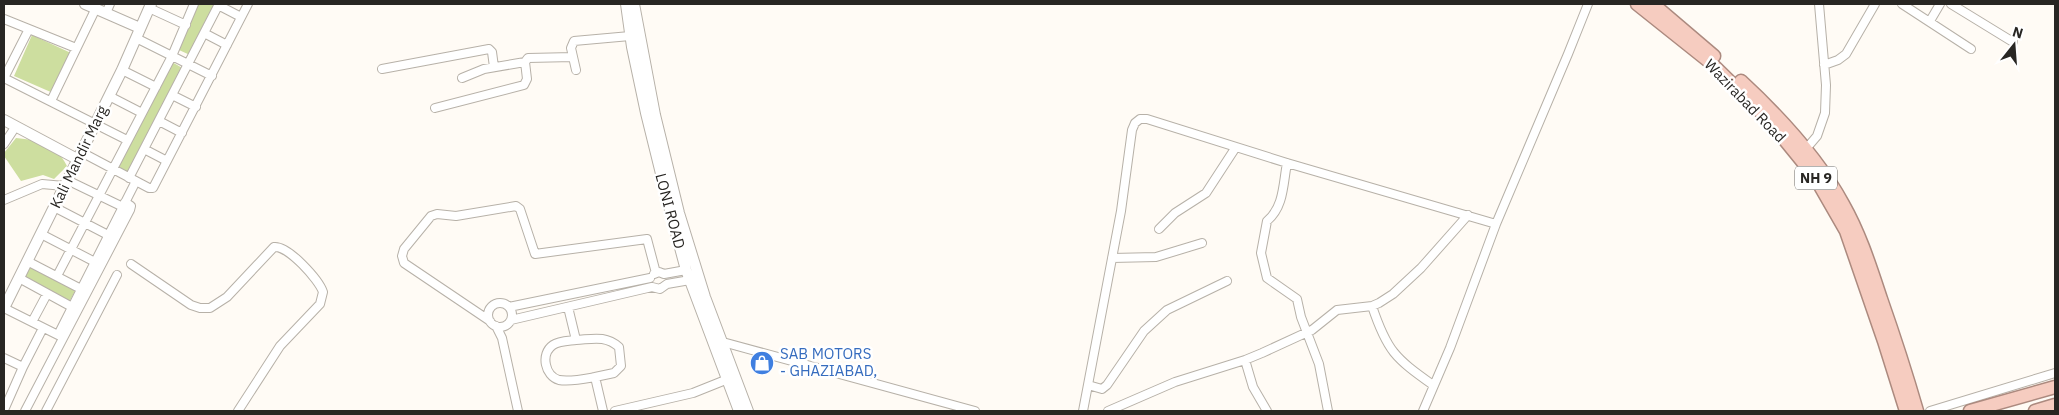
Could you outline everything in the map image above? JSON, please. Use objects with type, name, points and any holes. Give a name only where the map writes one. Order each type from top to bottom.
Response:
[{"type":"highway","name":"Wazirabad Road","points":[[1637,4],[1718,70],[1767,118],[1815,178],[1846,232],[1906,411]]},
{"type":"highway","name":"Wazirabad Road","points":[[1653,4],[1693,36],[1769,107],[1816,162],[1842,202],[1859,236],[1906,372],[1917,411]]},
{"type":"highway","points":[[1970,411],[2055,387]]},
{"type":"highway","points":[[2035,411],[2055,405]]},
{"type":"street","points":[[85,4],[96,8],[109,8],[138,33],[172,56],[212,76]]},
{"type":"street","points":[[57,276],[172,56],[194,4]]},
{"type":"street","points":[[4,308],[58,335],[124,205],[144,149],[218,4],[241,17]]},
{"type":"street","points":[[4,120],[79,156],[112,168],[152,189],[248,4]]},
{"type":"street","name":"LONI ROAD","points":[[626,4],[630,36],[660,172],[686,270],[748,411]]},
{"type":"street","name":"LONI ROAD","points":[[634,4],[655,115],[669,176],[739,411]]},
{"type":"street","points":[[1423,411],[1450,348],[1496,224],[1588,4]]},
{"type":"street","points":[[1805,150],[1817,136],[1825,113],[1826,86],[1819,4]]},
{"type":"street","points":[[1824,65],[1838,60],[1846,54],[1875,4]]},
{"type":"street","points":[[1902,4],[1971,49]]},
{"type":"street","points":[[1930,21],[1940,4]]},
{"type":"street","points":[[1951,4],[2013,42]]},
{"type":"street","points":[[150,6],[186,25]]},
{"type":"street","name":"Kali Mandir Marg","points":[[4,308],[122,70],[150,6]]},
{"type":"street","points":[[51,101],[96,8]]},
{"type":"street","points":[[4,19],[76,48]]},
{"type":"street","points":[[29,30],[4,78],[127,140]]},
{"type":"street","points":[[204,33],[227,46]]},
{"type":"street","points":[[576,70],[571,45],[574,41],[630,36]]},
{"type":"street","points":[[382,69],[489,49],[492,52],[494,67]]},
{"type":"street","points":[[462,78],[484,69],[525,62],[531,57],[573,57]]},
{"type":"street","points":[[435,108],[524,85],[527,79],[525,62]]},
{"type":"street","points":[[122,70],[156,87]]},
{"type":"street","points":[[172,95],[196,107]]},
{"type":"street","points":[[109,96],[142,112]]},
{"type":"street","points":[[1084,411],[1121,211],[1132,130],[1135,123],[1140,119],[1147,119],[1287,163],[1496,224]]},
{"type":"street","points":[[159,121],[182,133]]},
{"type":"street","points":[[4,144],[16,126]]},
{"type":"street","points":[[1159,229],[1175,214],[1206,193],[1236,147]]},
{"type":"street","points":[[144,149],[167,161]]},
{"type":"street","points":[[1287,163],[1279,205],[1275,214],[1266,221],[1261,253],[1267,278],[1297,299],[1301,317],[1319,364],[1328,411]]},
{"type":"street","points":[[4,201],[42,184],[66,183],[130,206],[130,210],[25,411]]},
{"type":"street","points":[[686,270],[656,278],[568,307],[511,320],[504,326],[493,324],[404,263],[402,256],[404,249],[431,216],[438,214],[456,216],[516,206],[520,209],[535,254],[648,239],[656,278],[660,289],[667,284],[690,280]]},
{"type":"street","points":[[54,207],[108,235]]},
{"type":"street","points":[[1108,411],[1175,382],[1245,360],[1307,332],[1338,310],[1372,306],[1393,294],[1420,268],[1468,215]]},
{"type":"street","points":[[41,234],[95,262]]},
{"type":"street","points":[[1112,258],[1156,257],[1202,243]]},
{"type":"street","points":[[131,264],[191,305],[204,309],[214,307],[223,300],[274,247],[285,249],[315,278],[323,292],[320,304],[280,346],[238,411]]},
{"type":"street","points":[[27,262],[81,289]]},
{"type":"street","points":[[46,411],[117,276]]},
{"type":"street","points":[[19,278],[72,307]]},
{"type":"street","points":[[509,307],[656,278],[667,279],[667,284]]},
{"type":"street","points":[[1088,385],[1102,389],[1107,386],[1144,330],[1167,310],[1227,281]]},
{"type":"street","points":[[32,322],[48,294]]},
{"type":"street","points":[[511,320],[512,314],[509,307],[502,303],[494,304],[489,310],[493,324],[502,338],[518,411]]},
{"type":"street","points":[[1372,306],[1381,334],[1391,350],[1403,363],[1433,385]]},
{"type":"street","points":[[568,307],[576,340]]},
{"type":"street","points":[[4,410],[43,328]]},
{"type":"street","points":[[599,338],[611,340],[620,347],[621,366],[614,373],[574,380],[558,380],[550,372],[545,362],[546,353],[552,346],[576,340],[599,338]]},
{"type":"street","points":[[717,341],[975,411]]},
{"type":"street","points":[[4,358],[23,367]]},
{"type":"street","points":[[1245,360],[1253,387],[1267,411]]},
{"type":"street","points":[[1930,411],[2055,373]]},
{"type":"street","points":[[595,377],[603,411]]},
{"type":"street","points":[[615,411],[693,393],[728,379]]},
{"type":"green space","points":[[198,4],[216,4],[190,55],[179,50]]},
{"type":"green space","points":[[32,35],[71,53],[53,93],[14,76]]},
{"type":"green space","points":[[172,62],[184,69],[129,173],[116,167]]},
{"type":"green space","points":[[16,138],[46,144],[57,152],[67,166],[54,179],[43,175],[21,181],[4,156],[4,153]]},
{"type":"green space","points":[[28,263],[77,288],[68,304],[20,278]]},
{"type":"place","name":"SAB MOTORS - GHAZIABAD,","points":[[762,363]]}]
